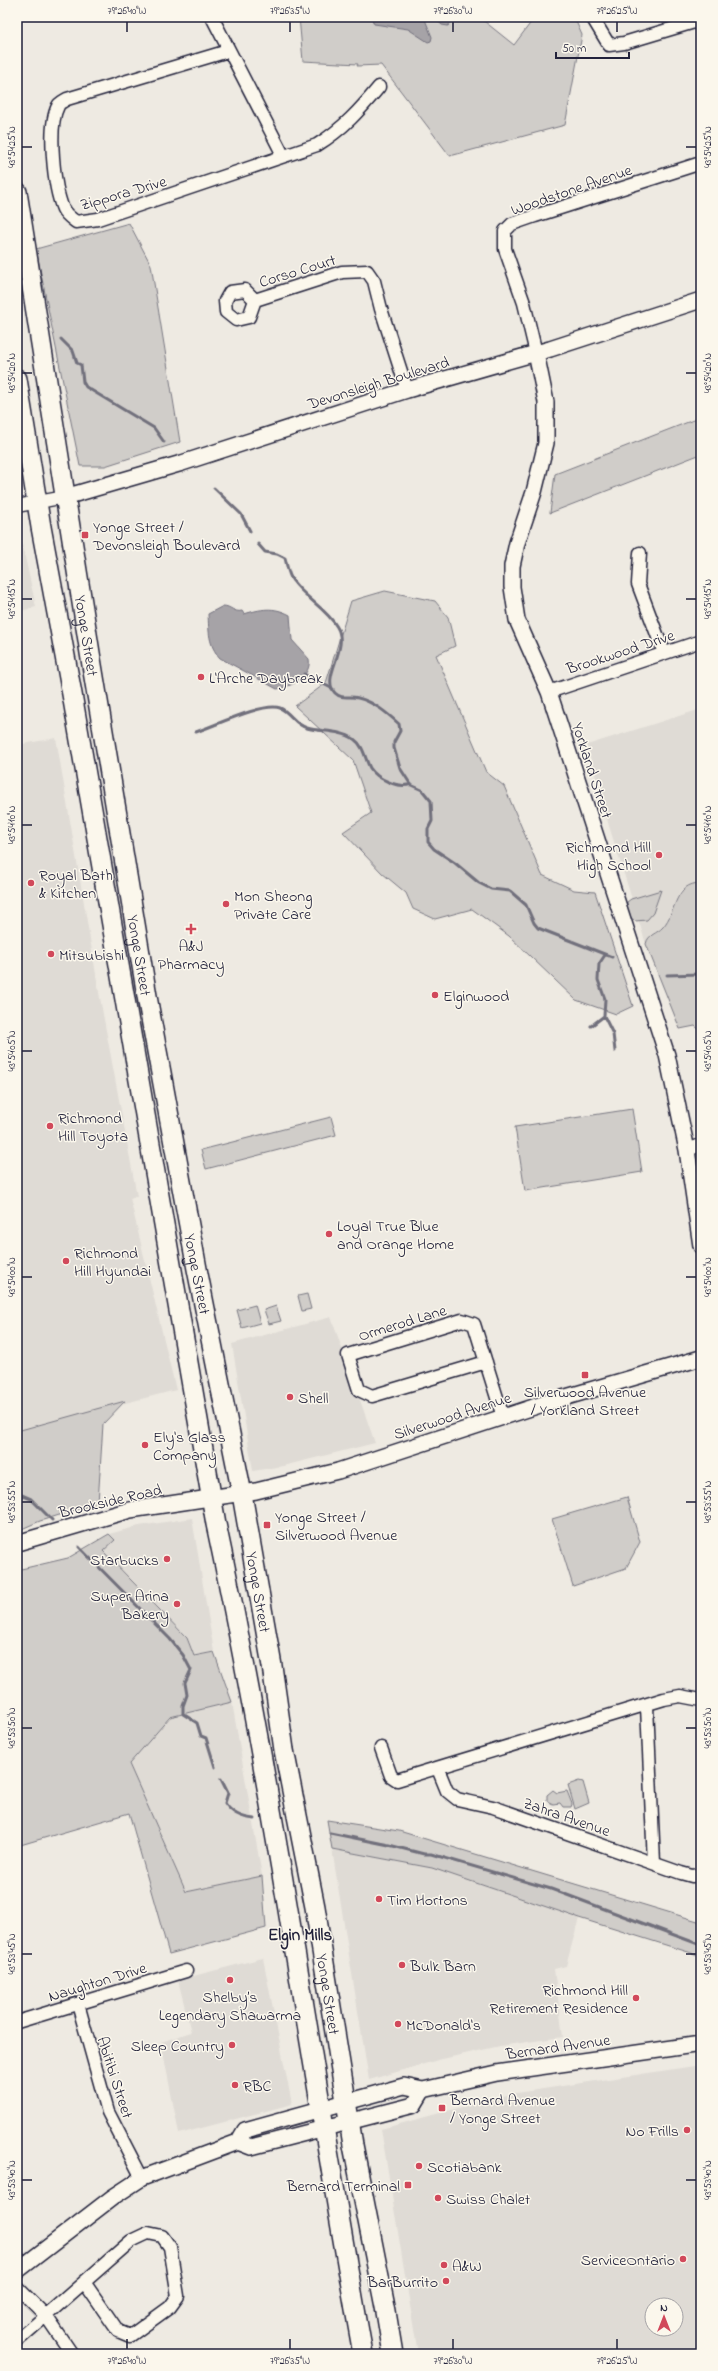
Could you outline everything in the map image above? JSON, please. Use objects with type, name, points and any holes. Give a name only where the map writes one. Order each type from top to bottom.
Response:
[{"type":"main road","name":"Yonge Street","points":[[17,192],[65,497],[147,996],[196,1262],[242,1494],[272,1666],[284,1750],[315,1907],[349,2120],[393,2354]]},
{"type":"main road","name":"Yonge Street","points":[[17,379],[212,1499],[237,1624],[279,1856],[318,2084],[323,2127],[363,2354]]},
{"type":"street","points":[[212,17],[228,51],[283,155]]},
{"type":"street","points":[[592,17],[609,45],[624,43],[701,20]]},
{"type":"street","name":"Zippora Drive","points":[[228,51],[67,99],[58,104],[53,118],[54,151],[57,188],[64,211],[76,222],[98,219],[227,176],[283,155],[317,145],[339,131],[354,117],[379,86]]},
{"type":"street","name":"Woodstone Avenue","points":[[536,353],[524,303],[505,248],[505,231],[512,224],[535,216],[701,163]]},
{"type":"street","name":"Corso Court","points":[[255,300],[342,272],[367,271],[374,281],[380,309],[407,390]]},
{"type":"street","name":"Devonsleigh Boulevard","points":[[65,497],[182,463],[407,390],[536,353],[701,300]]},
{"type":"street","name":"Yorkland Street","points":[[536,353],[546,402],[546,443],[534,492],[517,543],[512,566],[512,587],[517,620],[549,692],[667,1055],[694,1147],[701,1246]]},
{"type":"street","points":[[17,506],[65,497]]},
{"type":"street","points":[[640,553],[638,584],[664,653]]},
{"type":"street","name":"Brookwood Drive","points":[[549,692],[701,642]]},
{"type":"street","name":"Ormerod Lane","points":[[486,1362],[372,1396],[359,1390],[348,1355],[465,1320],[474,1324],[486,1362],[503,1417]]},
{"type":"street","name":"Silverwood Avenue","points":[[212,1499],[242,1494],[372,1462],[503,1417],[649,1372],[701,1358]]},
{"type":"street","name":"Brookside Road","points":[[17,1543],[130,1510],[212,1499]]},
{"type":"street","points":[[382,1748],[391,1776],[397,1780],[680,1696],[701,1700]]},
{"type":"street","points":[[647,1706],[654,1863]]},
{"type":"street","name":"Zahra Avenue","points":[[438,1769],[447,1791],[456,1798],[493,1807],[692,1876],[701,1875]]},
{"type":"street","name":"Naughton Drive","points":[[17,2022],[186,1971]]},
{"type":"street","name":"Abitibi Street","points":[[78,2004],[108,2112],[142,2178]]},
{"type":"street","name":"Bernard Avenue","points":[[238,2142],[245,2130],[320,2108],[404,2086],[422,2090],[496,2073],[700,2043]]},
{"type":"street","points":[[17,2271],[113,2197],[142,2178],[238,2142],[251,2147],[349,2120],[414,2105],[422,2090]]},
{"type":"street","points":[[17,2341],[46,2316],[84,2282],[131,2241],[148,2233],[162,2236],[170,2247],[178,2296],[170,2307],[130,2336],[118,2331],[84,2282]]},
{"type":"street","points":[[17,2287],[46,2316],[72,2354]]},
{"type":"shaded area","points":[[299,17],[479,17],[514,45],[535,17],[574,17],[582,35],[565,125],[450,156],[381,65],[357,66],[358,64],[303,61]]},
{"type":"shaded area","points":[[371,17],[424,17],[432,37],[431,41],[428,42],[408,29],[374,24]]},
{"type":"shaded area","points":[[433,17],[455,17],[448,26],[442,25]]},
{"type":"shaded area","points":[[129,223],[151,265],[180,442],[105,466],[80,466],[36,249]]},
{"type":"shaded area","points":[[701,417],[701,454],[550,513],[555,474]]},
{"type":"shaded area","points":[[17,521],[36,607],[17,612]]},
{"type":"shaded area","points":[[385,591],[435,601],[448,617],[455,646],[436,655],[486,772],[504,786],[542,875],[574,890],[595,892],[633,1006],[616,1014],[576,1000],[509,936],[472,909],[435,919],[413,909],[406,893],[382,873],[343,832],[371,813],[353,760],[295,706],[326,683],[351,601]]},
{"type":"shaded area","points":[[223,606],[237,611],[242,611],[244,614],[272,609],[290,615],[292,640],[309,659],[309,665],[304,675],[294,683],[277,689],[220,658],[211,643],[208,614]]},
{"type":"shaded area","name":"Richmond Hill High School","points":[[701,709],[701,883],[691,884],[680,891],[666,923],[662,928],[651,935],[646,944],[609,826],[587,745]]},
{"type":"shaded area","points":[[56,738],[100,998],[137,1196],[130,1198],[176,1390],[17,1431],[17,745]]},
{"type":"shaded area","points":[[701,883],[701,1031],[695,1026],[680,1029],[646,944],[649,938],[661,929],[668,921],[681,893],[692,884]]},
{"type":"shaded area","points":[[661,890],[653,913],[647,920],[635,921],[628,915],[627,902],[631,899]]},
{"type":"shaded area","points":[[632,1109],[642,1172],[525,1191],[515,1127]]},
{"type":"shaded area","points":[[331,1117],[336,1135],[206,1169],[201,1150]]},
{"type":"shaded area","points":[[307,1294],[311,1309],[302,1311],[298,1296]]},
{"type":"shaded area","points":[[255,1305],[260,1323],[242,1328],[237,1310]]},
{"type":"shaded area","points":[[276,1306],[281,1321],[269,1324],[264,1310]]},
{"type":"shaded area","points":[[331,1317],[375,1443],[283,1466],[253,1471],[232,1344]]},
{"type":"shaded area","points":[[125,1401],[103,1424],[98,1503],[40,1521],[17,1531],[17,1431]]},
{"type":"shaded area","points":[[627,1497],[640,1542],[626,1568],[573,1586],[552,1519]]},
{"type":"shaded area","points":[[192,1518],[214,1652],[194,1656],[187,1637],[103,1550],[115,1540],[109,1534],[139,1526]]},
{"type":"shaded area","points":[[109,1534],[115,1540],[103,1551],[187,1638],[194,1656],[214,1652],[232,1702],[170,1717],[129,1764],[186,1892],[262,1876],[266,1928],[169,1954],[129,1813],[17,1846],[17,1570],[68,1558]]},
{"type":"shaded area","points":[[232,1702],[262,1876],[186,1892],[129,1764],[170,1717]]},
{"type":"shaded area","points":[[579,1781],[583,1782],[589,1803],[575,1809],[568,1785]]},
{"type":"shaded area","points":[[553,1790],[557,1793],[567,1791],[572,1804],[571,1807],[563,1807],[560,1803],[553,1804],[547,1801],[547,1795]]},
{"type":"shaded area","points":[[327,1820],[399,1831],[701,1922],[701,1956],[579,1918],[432,1868],[332,1849]]},
{"type":"shaded area","points":[[332,1849],[432,1868],[579,1918],[566,1966],[554,1969],[563,2037],[500,2046],[438,2060],[369,2080]]},
{"type":"shaded area","points":[[263,1958],[292,2104],[179,2134],[161,2042],[191,2032],[178,1980]]},
{"type":"shaded area","points":[[701,2065],[701,2354],[418,2354],[381,2129],[510,2094]]},
{"type":"waterway","points":[[61,339],[73,351],[77,363],[81,365],[83,382],[86,387],[154,428],[164,442]]},
{"type":"waterway","points":[[214,488],[241,514],[250,531]]},
{"type":"waterway","points":[[258,544],[265,552],[277,554],[285,558],[291,579],[328,615],[337,627],[340,635],[340,644],[331,679],[331,686],[335,693],[343,697],[355,697],[369,702],[385,712],[399,724],[400,731],[394,742],[394,748],[400,768],[411,785],[422,790],[431,801],[432,821],[428,829],[428,842],[434,849],[455,863],[479,883],[491,889],[510,891],[526,905],[534,923],[538,928],[612,957]]},
{"type":"waterway","points":[[304,674],[333,689]]},
{"type":"waterway","points":[[196,732],[251,711],[263,708],[280,708],[287,712],[299,724],[307,728],[349,736],[360,745],[370,768],[378,776],[395,784],[411,784]]},
{"type":"waterway","points":[[605,955],[599,964],[598,980],[605,999],[604,1016],[613,1034],[615,1051]]},
{"type":"waterway","points":[[667,975],[701,974]]},
{"type":"waterway","points":[[591,1026],[604,1016]]},
{"type":"waterway","points":[[17,1493],[31,1499],[52,1520]]},
{"type":"waterway","points":[[79,1547],[170,1639],[183,1655],[191,1670],[185,1683],[187,1695],[183,1706],[183,1714],[197,1723],[201,1736],[206,1738],[215,1767]]},
{"type":"waterway","points":[[221,1779],[228,1793],[225,1803],[228,1807],[238,1815],[255,1819]]},
{"type":"waterway","points":[[330,1833],[424,1854],[431,1854],[551,1889],[701,1945]]},
{"type":"place","name":"Yonge Street / Devonsleigh Boulevard","points":[[85,535]]},
{"type":"place","name":"L'Arche Daybreak","points":[[201,677]]},
{"type":"place","name":"Richmond Hill High School","points":[[659,855]]},
{"type":"place","name":"Royal Bath & Kitchen","points":[[31,883]]},
{"type":"place","name":"Mon Sheong Private Care","points":[[226,904]]},
{"type":"place","name":"A&J Pharmacy","points":[[191,929]]},
{"type":"place","name":"Mitsubishi","points":[[51,954]]},
{"type":"place","name":"Elginwood","points":[[435,995]]},
{"type":"place","name":"Richmond Hill Toyota","points":[[50,1126]]},
{"type":"place","name":"Loyal True Blue and Orange Home","points":[[329,1234]]},
{"type":"place","name":"Richmond Hill Hyundai","points":[[66,1261]]},
{"type":"place","name":"Silverwood Avenue / Yorkland Street","points":[[585,1375]]},
{"type":"place","name":"Shell","points":[[290,1397]]},
{"type":"place","name":"Ely's Glass Company","points":[[145,1445]]},
{"type":"place","name":"Yonge Street / Silverwood Avenue","points":[[267,1525]]},
{"type":"place","name":"Starbucks","points":[[167,1559]]},
{"type":"place","name":"Super Arina Bakery","points":[[177,1604]]},
{"type":"place","name":"Tim Hortons","points":[[379,1899]]},
{"type":"place","name":"Bulk Barn","points":[[402,1965]]},
{"type":"place","name":"Shelby’s Legendary Shawarma","points":[[230,1980]]},
{"type":"place","name":"Richmond Hill Retirement Residence","points":[[636,1998]]},
{"type":"place","name":"McDonald's","points":[[398,2024]]},
{"type":"place","name":"Sleep Country","points":[[232,2045]]},
{"type":"place","name":"RBC","points":[[235,2085]]},
{"type":"place","name":"Bernard Avenue / Yonge Street","points":[[442,2108]]},
{"type":"place","name":"No Frills","points":[[687,2130]]},
{"type":"place","name":"Scotiabank","points":[[419,2166]]},
{"type":"place","name":"Bernard Terminal","points":[[408,2185]]},
{"type":"place","name":"Swiss Chalet","points":[[438,2198]]},
{"type":"place","name":"ServiceOntario","points":[[683,2259]]},
{"type":"place","name":"A&W","points":[[444,2265]]},
{"type":"place","name":"BarBurrito","points":[[446,2281]]},
{"type":"district","name":"Elgin Mills","points":[[300,1934]]}]
